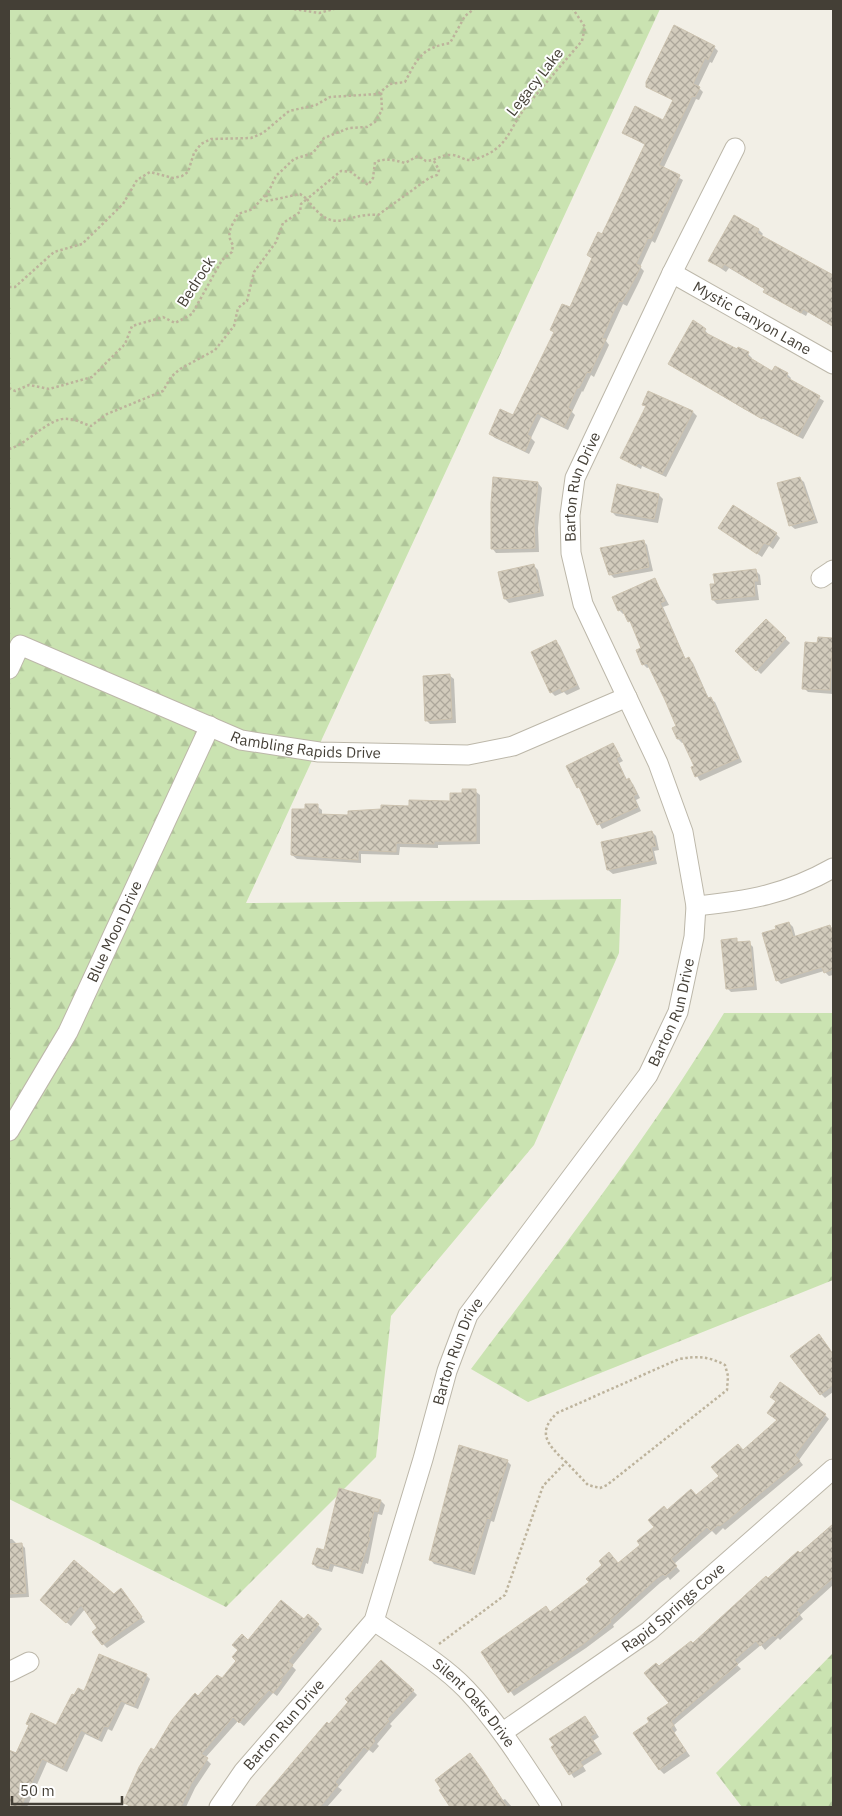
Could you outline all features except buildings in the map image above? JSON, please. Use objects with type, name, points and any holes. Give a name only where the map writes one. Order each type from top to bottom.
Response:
[{"type":"street","name":"Barton Run Drive","points":[[219,1807],[243,1772],[374,1621],[423,1459],[447,1371],[468,1316],[648,1075],[678,1012],[694,937],[696,906],[683,832],[672,798],[583,604],[571,553],[570,515],[575,478],[672,273],[736,148]]},
{"type":"street","name":"Mystic Canyon Lane","points":[[672,273],[833,364]]},
{"type":"street","name":"Rambling Rapids Drive","points":[[9,669],[20,644],[241,740],[319,752],[468,755],[513,746],[627,697]]},
{"type":"street","name":"Blue Moon Drive","points":[[9,1131],[68,1032],[210,726]]},
{"type":"street","points":[[696,906],[742,902],[790,889],[833,868]]},
{"type":"street","name":"Rapid Springs Cove","points":[[503,1732],[650,1631],[833,1469]]},
{"type":"street","name":"Silent Oaks Drive","points":[[374,1621],[432,1661],[465,1688],[503,1732],[552,1807]]},
{"type":"street","points":[[9,1672],[29,1662]]},
{"type":"path","points":[[294,9],[319,13],[334,9]]},
{"type":"path","points":[[9,288],[15,287],[54,252],[82,244],[123,204],[137,180],[150,172],[173,178],[188,172],[194,153],[201,144],[211,139],[251,138],[264,133],[289,111],[316,105],[330,97],[378,94],[390,84],[406,82],[418,57],[433,46],[450,43],[465,16],[474,9]]},
{"type":"path","name":"Legacy Lake","points":[[306,199],[341,171],[351,172],[368,185],[373,178],[375,162],[380,160],[388,159],[405,163],[418,156],[426,161],[434,161],[444,155],[454,154],[464,161],[476,159],[502,145],[509,137],[523,110],[582,41],[585,27],[573,9]]},
{"type":"path","points":[[382,91],[382,110],[374,122],[367,127],[348,128],[324,138],[313,153],[294,159],[276,176],[268,192],[267,201],[300,194],[316,212],[328,220],[346,221],[368,214],[378,215],[429,178],[438,175],[439,170],[434,161]]},
{"type":"path","name":"Bedrock","points":[[9,388],[15,391],[29,385],[49,389],[92,376],[125,344],[132,326],[163,317],[175,323],[192,314],[222,260],[232,252],[233,245],[229,238],[229,231],[238,214],[253,209],[268,192]]},
{"type":"path","points":[[9,448],[19,446],[54,422],[67,418],[91,426],[107,414],[163,391],[171,377],[180,369],[215,350],[234,326],[238,308],[247,301],[254,272],[276,242],[283,223],[300,212],[301,204],[306,199]]},
{"type":"path","points":[[700,1356],[712,1358],[725,1365],[728,1376],[727,1390],[608,1485],[600,1488],[588,1485],[566,1462],[551,1448],[545,1432],[548,1422],[557,1412],[679,1359],[700,1356]]},
{"type":"path","points":[[439,1644],[505,1595],[543,1486],[566,1462]]},
{"type":"green space","points":[[9,9],[660,9],[246,903],[621,899],[619,953],[534,1145],[391,1316],[376,1457],[226,1607],[9,1499]]},
{"type":"green space","points":[[724,1013],[833,1013],[833,1280],[528,1402],[471,1369],[634,1150]]},
{"type":"green space","points":[[833,1653],[833,1807],[742,1807],[716,1773]]}]
